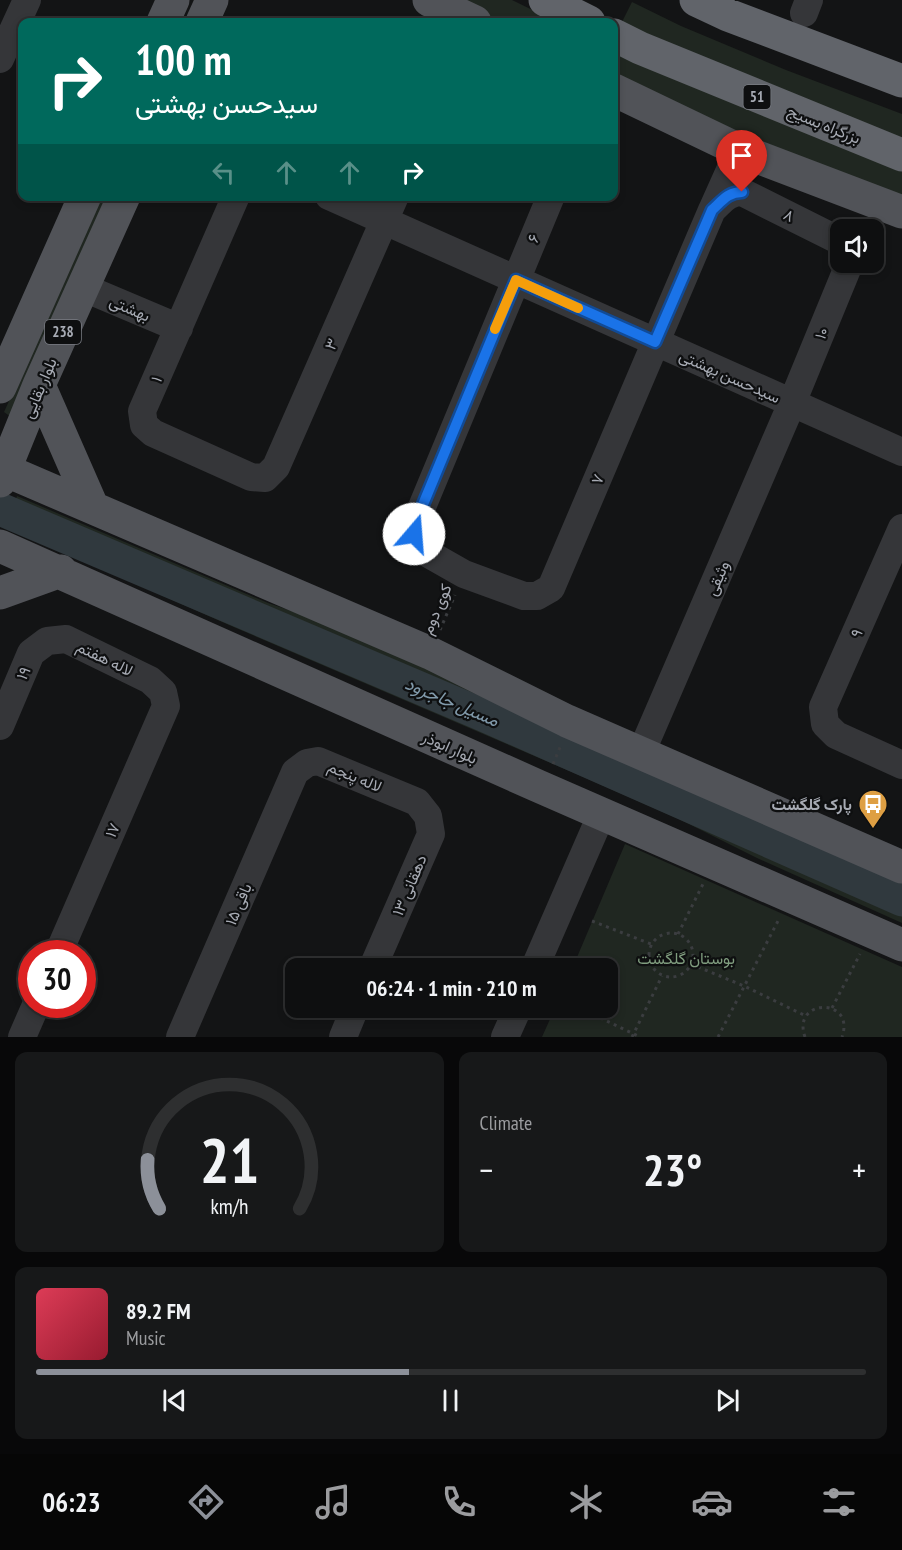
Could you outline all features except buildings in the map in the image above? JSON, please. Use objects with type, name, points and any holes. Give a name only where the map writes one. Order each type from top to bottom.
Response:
[{"type":"highway","points":[[545,0],[581,18]]},
{"type":"highway","points":[[696,0],[728,15],[902,81]]},
{"type":"highway","name":"بزرگراه بسیج","points":[[618,37],[639,48],[902,155]]},
{"type":"main road","points":[[165,18],[172,0]]},
{"type":"main road","points":[[204,18],[212,0]]},
{"type":"main road","points":[[429,0],[467,18]]},
{"type":"main road","points":[[618,92],[739,150],[902,212]]},
{"type":"main road","name":"238","points":[[2,379],[83,201]]},
{"type":"main road","name":"بلوار بقایی","points":[[2,473],[122,201]]},
{"type":"main road","points":[[39,385],[92,506]]},
{"type":"main road","points":[[2,473],[92,506],[430,653],[567,721],[902,867]]},
{"type":"main road","name":"بلوار ابوذر","points":[[0,546],[61,571],[538,786],[902,945]]},
{"type":"main road","points":[[0,593],[61,571]]},
{"type":"street","points":[[0,59],[7,26],[27,0]]},
{"type":"street","points":[[712,210],[739,150]]},
{"type":"street","name":"۸","points":[[655,342],[712,210],[727,196],[734,192],[742,192],[830,240]]},
{"type":"street","name":"۱","points":[[234,201],[142,411],[144,425],[153,433],[251,477],[265,478],[276,467]]},
{"type":"street","name":"سیدحسن بهشتی","points":[[352,201],[390,209],[516,280],[902,452]]},
{"type":"street","name":"۶","points":[[464,574],[420,549],[414,534],[417,519],[549,201]]},
{"type":"street","name":"۳","points":[[276,467],[390,209]]},
{"type":"street","name":"۱۰","points":[[792,404],[834,273]]},
{"type":"street","name":"بهشتی","points":[[82,287],[178,328]]},
{"type":"street","name":"۷","points":[[464,574],[524,596],[537,596],[551,588],[655,342]]},
{"type":"street","name":"وثیقی","points":[[641,753],[792,404]]},
{"type":"street","name":"۹","points":[[902,528],[823,707],[825,724],[836,735],[902,765]]},
{"type":"street","name":"لاله هفتم","points":[[31,653],[47,641],[66,639],[150,680],[162,692],[166,706]]},
{"type":"street","name":"۱۹","points":[[0,726],[31,653]]},
{"type":"street","name":"۱۷","points":[[64,940],[166,706]]},
{"type":"street","name":"لاله پنجم","points":[[295,772],[307,763],[318,761],[417,802]]},
{"type":"street","name":"باقی ۱۵","points":[[180,1037],[295,772]]},
{"type":"street","name":"دهقانی ۱۳","points":[[377,958],[431,834],[428,816],[417,802]]},
{"type":"street","points":[[539,958],[602,813]]},
{"type":"street","points":[[22,1037],[30,1018]]},
{"type":"street","points":[[342,1037],[351,1018]]},
{"type":"street","points":[[505,1037],[514,1018]]},
{"type":"path","name":"کوی دوم","points":[[430,653],[464,574]]},
{"type":"path","points":[[552,766],[562,741]]},
{"type":"path","points":[[678,934],[706,879]]},
{"type":"path","points":[[718,1037],[782,913]]},
{"type":"path","points":[[592,921],[651,944]]},
{"type":"path","points":[[672,932],[678,934],[685,937],[693,950],[691,964],[682,975],[662,976],[656,972],[649,959],[651,944],[660,935],[672,932]]},
{"type":"path","points":[[832,1008],[862,949]]},
{"type":"path","points":[[691,964],[806,1016]]},
{"type":"path","points":[[633,1036],[662,976]]},
{"type":"path","points":[[806,1037],[803,1029],[806,1016],[817,1007],[832,1008],[842,1017],[844,1024],[842,1037]]},
{"type":"path","points":[[599,1018],[633,1036],[640,1037]]},
{"type":"green space","points":[[447,0],[512,0],[549,18],[484,18]]},
{"type":"green space","points":[[632,2],[681,26],[786,70],[902,114],[902,140],[621,24]]},
{"type":"green space","points":[[618,53],[902,170],[902,203],[618,84]]},
{"type":"green space","points":[[100,201],[109,201],[11,417],[4,412]]},
{"type":"green space","points":[[17,496],[268,603],[357,633],[902,884],[902,923],[757,858],[681,820],[5,526]]},
{"type":"green space","name":"بوستان گلگشت","points":[[625,844],[902,967],[902,1037],[542,1037],[551,1018],[618,1018],[618,958],[577,958]]},
{"type":"waterway","name":"مسیل جاجرود","points":[[0,509],[483,715],[902,900]]},
{"type":"slow traffic","points":[[495,329],[516,280],[578,308]]},
{"type":"place","name":"پارک گلگشت","points":[[873,830]]},
{"type":"route","points":[[414,534],[417,519],[516,280],[655,342],[712,210],[727,196],[734,192],[742,192]]}]
